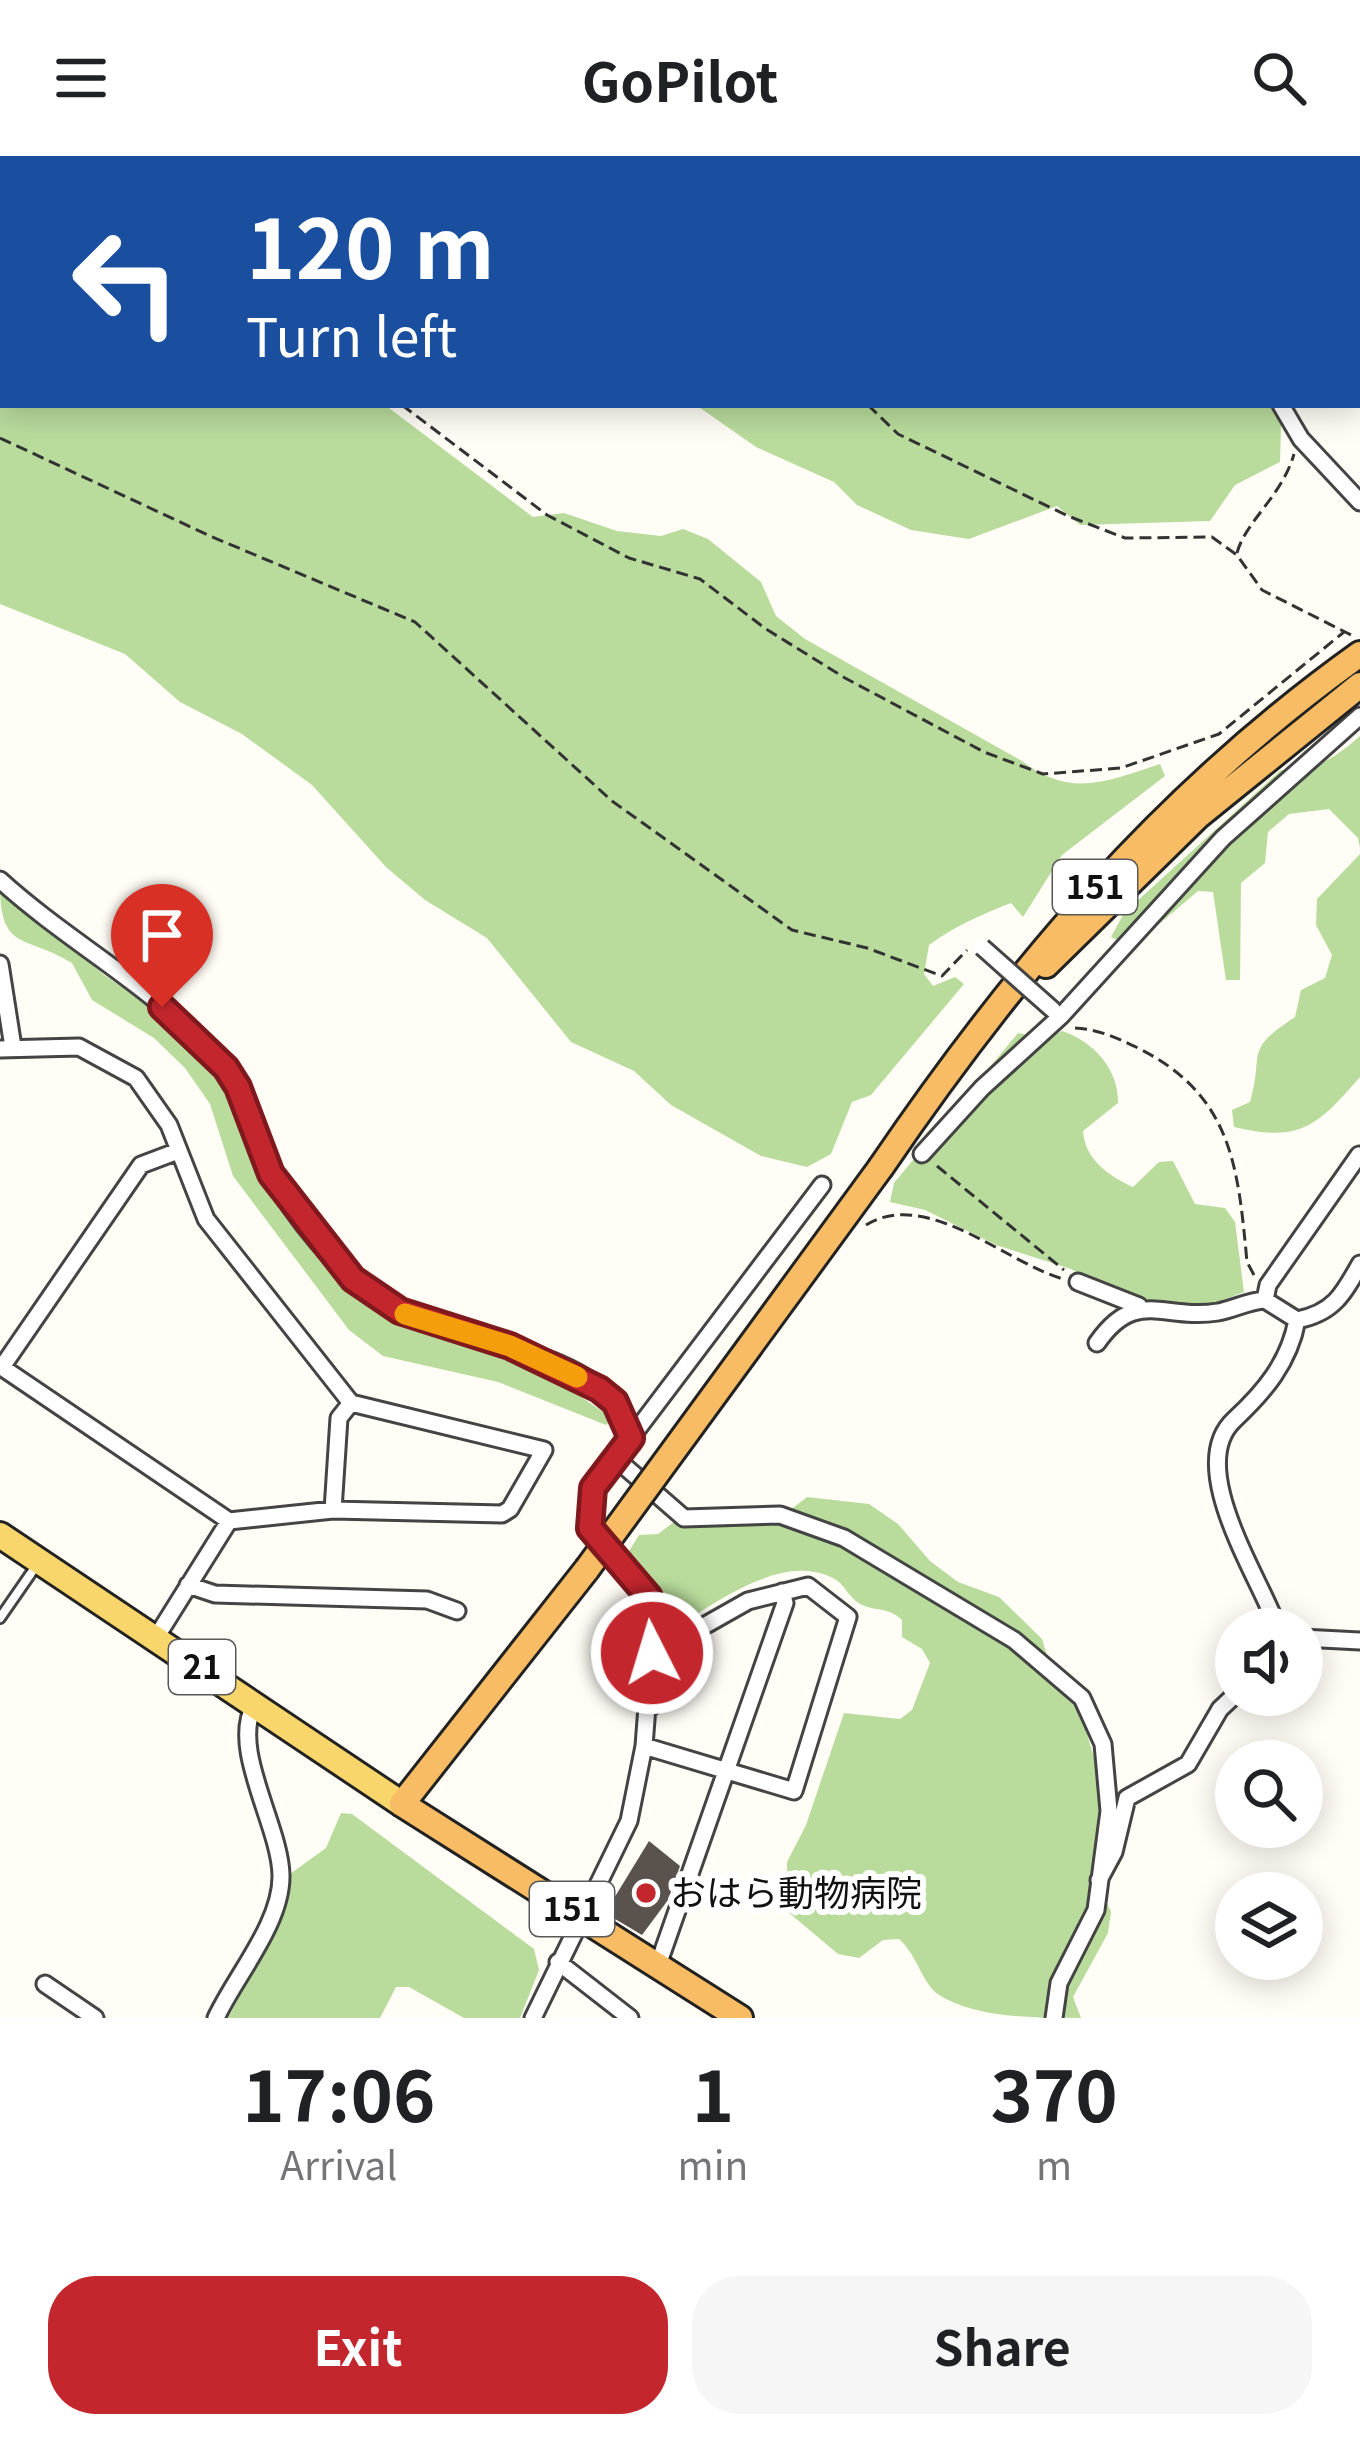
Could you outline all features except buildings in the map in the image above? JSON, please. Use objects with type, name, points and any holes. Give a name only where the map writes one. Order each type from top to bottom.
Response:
[{"type":"highway","name":"151","points":[[740,2018],[402,1804],[586,1569],[881,1167],[969,1037],[1127,851],[1236,747],[1360,654]]},
{"type":"highway","name":"151","points":[[881,1167],[1048,962],[1198,816],[1360,685]]},
{"type":"main road","name":"21","points":[[0,1535],[402,1804]]},
{"type":"street","points":[[1283,408],[1301,439],[1360,502]]},
{"type":"street","points":[[922,1154],[1223,838],[1360,716]]},
{"type":"street","points":[[0,880],[103,957],[211,1050],[238,1087],[271,1174],[353,1279],[400,1311],[510,1346],[599,1389],[615,1402],[631,1438]]},
{"type":"street","points":[[982,947],[1076,1028]]},
{"type":"street","points":[[0,964],[7,1048],[79,1047],[104,1057],[154,1097],[178,1150],[206,1219],[351,1403],[544,1450],[510,1510],[502,1514],[333,1510],[229,1521],[1,1366],[141,1166],[178,1150]]},
{"type":"street","points":[[1260,1300],[1358,1154]]},
{"type":"street","points":[[533,2018],[629,1821],[644,1746],[654,1615],[649,1597],[590,1528],[593,1488],[822,1185]]},
{"type":"street","points":[[1268,1608],[1218,1492],[1218,1467],[1228,1425],[1266,1390],[1297,1320],[1334,1307],[1360,1264]]},
{"type":"street","points":[[1078,1282],[1139,1306],[1193,1314],[1260,1300],[1297,1320]]},
{"type":"street","points":[[1096,1343],[1118,1318],[1139,1306]]},
{"type":"street","points":[[333,1510],[339,1418],[351,1403]]},
{"type":"street","points":[[615,1458],[684,1518],[780,1515],[844,1538],[1014,1640],[1082,1698],[1103,1744],[1109,1810],[1096,1910],[1059,1983],[1054,2018]]},
{"type":"street","points":[[157,1636],[229,1521]]},
{"type":"street","points":[[188,1585],[215,1594],[427,1600],[457,1611]]},
{"type":"street","points":[[644,1746],[794,1792],[850,1624],[848,1617],[808,1586],[718,1613],[695,1631],[656,1705],[648,1708]]},
{"type":"street","points":[[658,1965],[785,1603],[782,1592]]},
{"type":"street","points":[[1323,1639],[1360,1641]]},
{"type":"street","points":[[216,2018],[278,1901],[280,1886],[281,1872],[245,1726],[255,1704]]},
{"type":"street","points":[[1097,1882],[1114,1852],[1127,1798],[1188,1764],[1216,1716]]},
{"type":"street","points":[[558,1962],[630,2018]]},
{"type":"street","points":[[45,1984],[94,2018]]},
{"type":"lane","points":[[0,1618],[40,1560]]},
{"type":"path","points":[[406,408],[547,514],[629,558],[700,579],[766,629],[844,678],[984,752],[1043,775],[1121,768],[1219,734],[1344,632]]},
{"type":"path","points":[[871,408],[898,434],[1068,516],[1125,538],[1212,537],[1237,555],[1262,590],[1360,640]]},
{"type":"path","points":[[0,439],[415,622],[612,801],[792,930],[867,949],[943,976],[975,942],[982,947]]},
{"type":"path","points":[[1237,555],[1240,542],[1278,494],[1301,439]]},
{"type":"path","points":[[1076,1028],[1113,1036],[1155,1057],[1213,1108],[1234,1165],[1260,1300]]},
{"type":"path","points":[[922,1154],[1078,1282]]},
{"type":"path","points":[[856,1231],[880,1216],[932,1219],[1014,1261],[1078,1282]]},
{"type":"green space","points":[[0,408],[389,408],[533,517],[564,513],[617,531],[661,536],[683,529],[708,539],[761,582],[776,616],[805,639],[1039,772],[1056,780],[1089,783],[1160,764],[1165,776],[1062,855],[1023,917],[1011,903],[929,945],[924,974],[933,986],[955,977],[964,984],[871,1095],[852,1102],[831,1154],[807,1167],[761,1156],[671,1105],[634,1071],[571,1042],[487,938],[425,900],[386,867],[312,785],[242,734],[180,702],[125,654],[0,604]]},
{"type":"green space","points":[[700,408],[1272,408],[1281,425],[1280,462],[1235,485],[1210,521],[1080,525],[1057,506],[969,539],[911,530],[857,505],[834,482],[756,447]]},
{"type":"green space","points":[[1360,736],[1360,848],[1358,838],[1329,809],[1289,814],[1268,832],[1265,863],[1241,883],[1240,980],[1226,980],[1213,892],[1198,891],[1132,947],[1111,937],[1124,913],[1281,770],[1324,762]]},
{"type":"green space","points":[[1360,854],[1360,1077],[1332,1108],[1306,1126],[1276,1133],[1234,1127],[1232,1110],[1250,1102],[1261,1046],[1295,1017],[1301,990],[1325,978],[1332,955],[1316,925],[1317,899]]},
{"type":"green space","points":[[0,884],[104,975],[164,1015],[213,1068],[234,1102],[269,1194],[294,1216],[353,1296],[393,1322],[541,1369],[613,1419],[606,1425],[498,1382],[383,1356],[349,1330],[233,1176],[210,1104],[185,1068],[154,1038],[92,1000],[72,963],[10,931],[4,921]]},
{"type":"green space","points":[[1062,1031],[1102,1058],[1117,1091],[1118,1103],[1083,1131],[1093,1159],[1133,1187],[1159,1162],[1173,1161],[1195,1204],[1225,1208],[1235,1222],[1244,1292],[1208,1306],[1120,1297],[1071,1269],[996,1245],[925,1210],[890,1202],[894,1183],[1018,1033],[1046,1039]]},
{"type":"green space","points":[[807,1497],[869,1504],[898,1524],[930,1561],[958,1582],[999,1597],[1042,1639],[1049,1661],[1080,1711],[1103,1787],[1092,1868],[1111,1912],[1108,1933],[1073,1997],[1081,2018],[1023,2017],[967,2007],[936,1993],[899,1939],[883,1940],[859,1958],[838,1954],[787,1911],[787,1862],[806,1825],[844,1713],[900,1719],[912,1710],[930,1663],[922,1649],[902,1637],[902,1620],[897,1616],[860,1604],[837,1580],[812,1572],[791,1572],[747,1585],[669,1630],[661,1594],[629,1551],[639,1535],[658,1534],[674,1522],[780,1518]]},
{"type":"green space","points":[[341,1813],[352,1814],[534,1949],[539,1970],[520,2018],[464,2018],[409,1987],[396,1987],[380,2018],[228,2018],[281,1917],[290,1874],[326,1848]]},
{"type":"slow traffic","points":[[405,1314],[510,1346],[577,1377]]},
{"type":"place","name":"おはら動物病院","points":[[646,1893]]},
{"type":"route","points":[[162,1007],[226,1068],[238,1087],[271,1174],[353,1279],[400,1311],[553,1363],[615,1402],[631,1438],[593,1488],[590,1528],[649,1597],[654,1615],[652,1653]]}]
